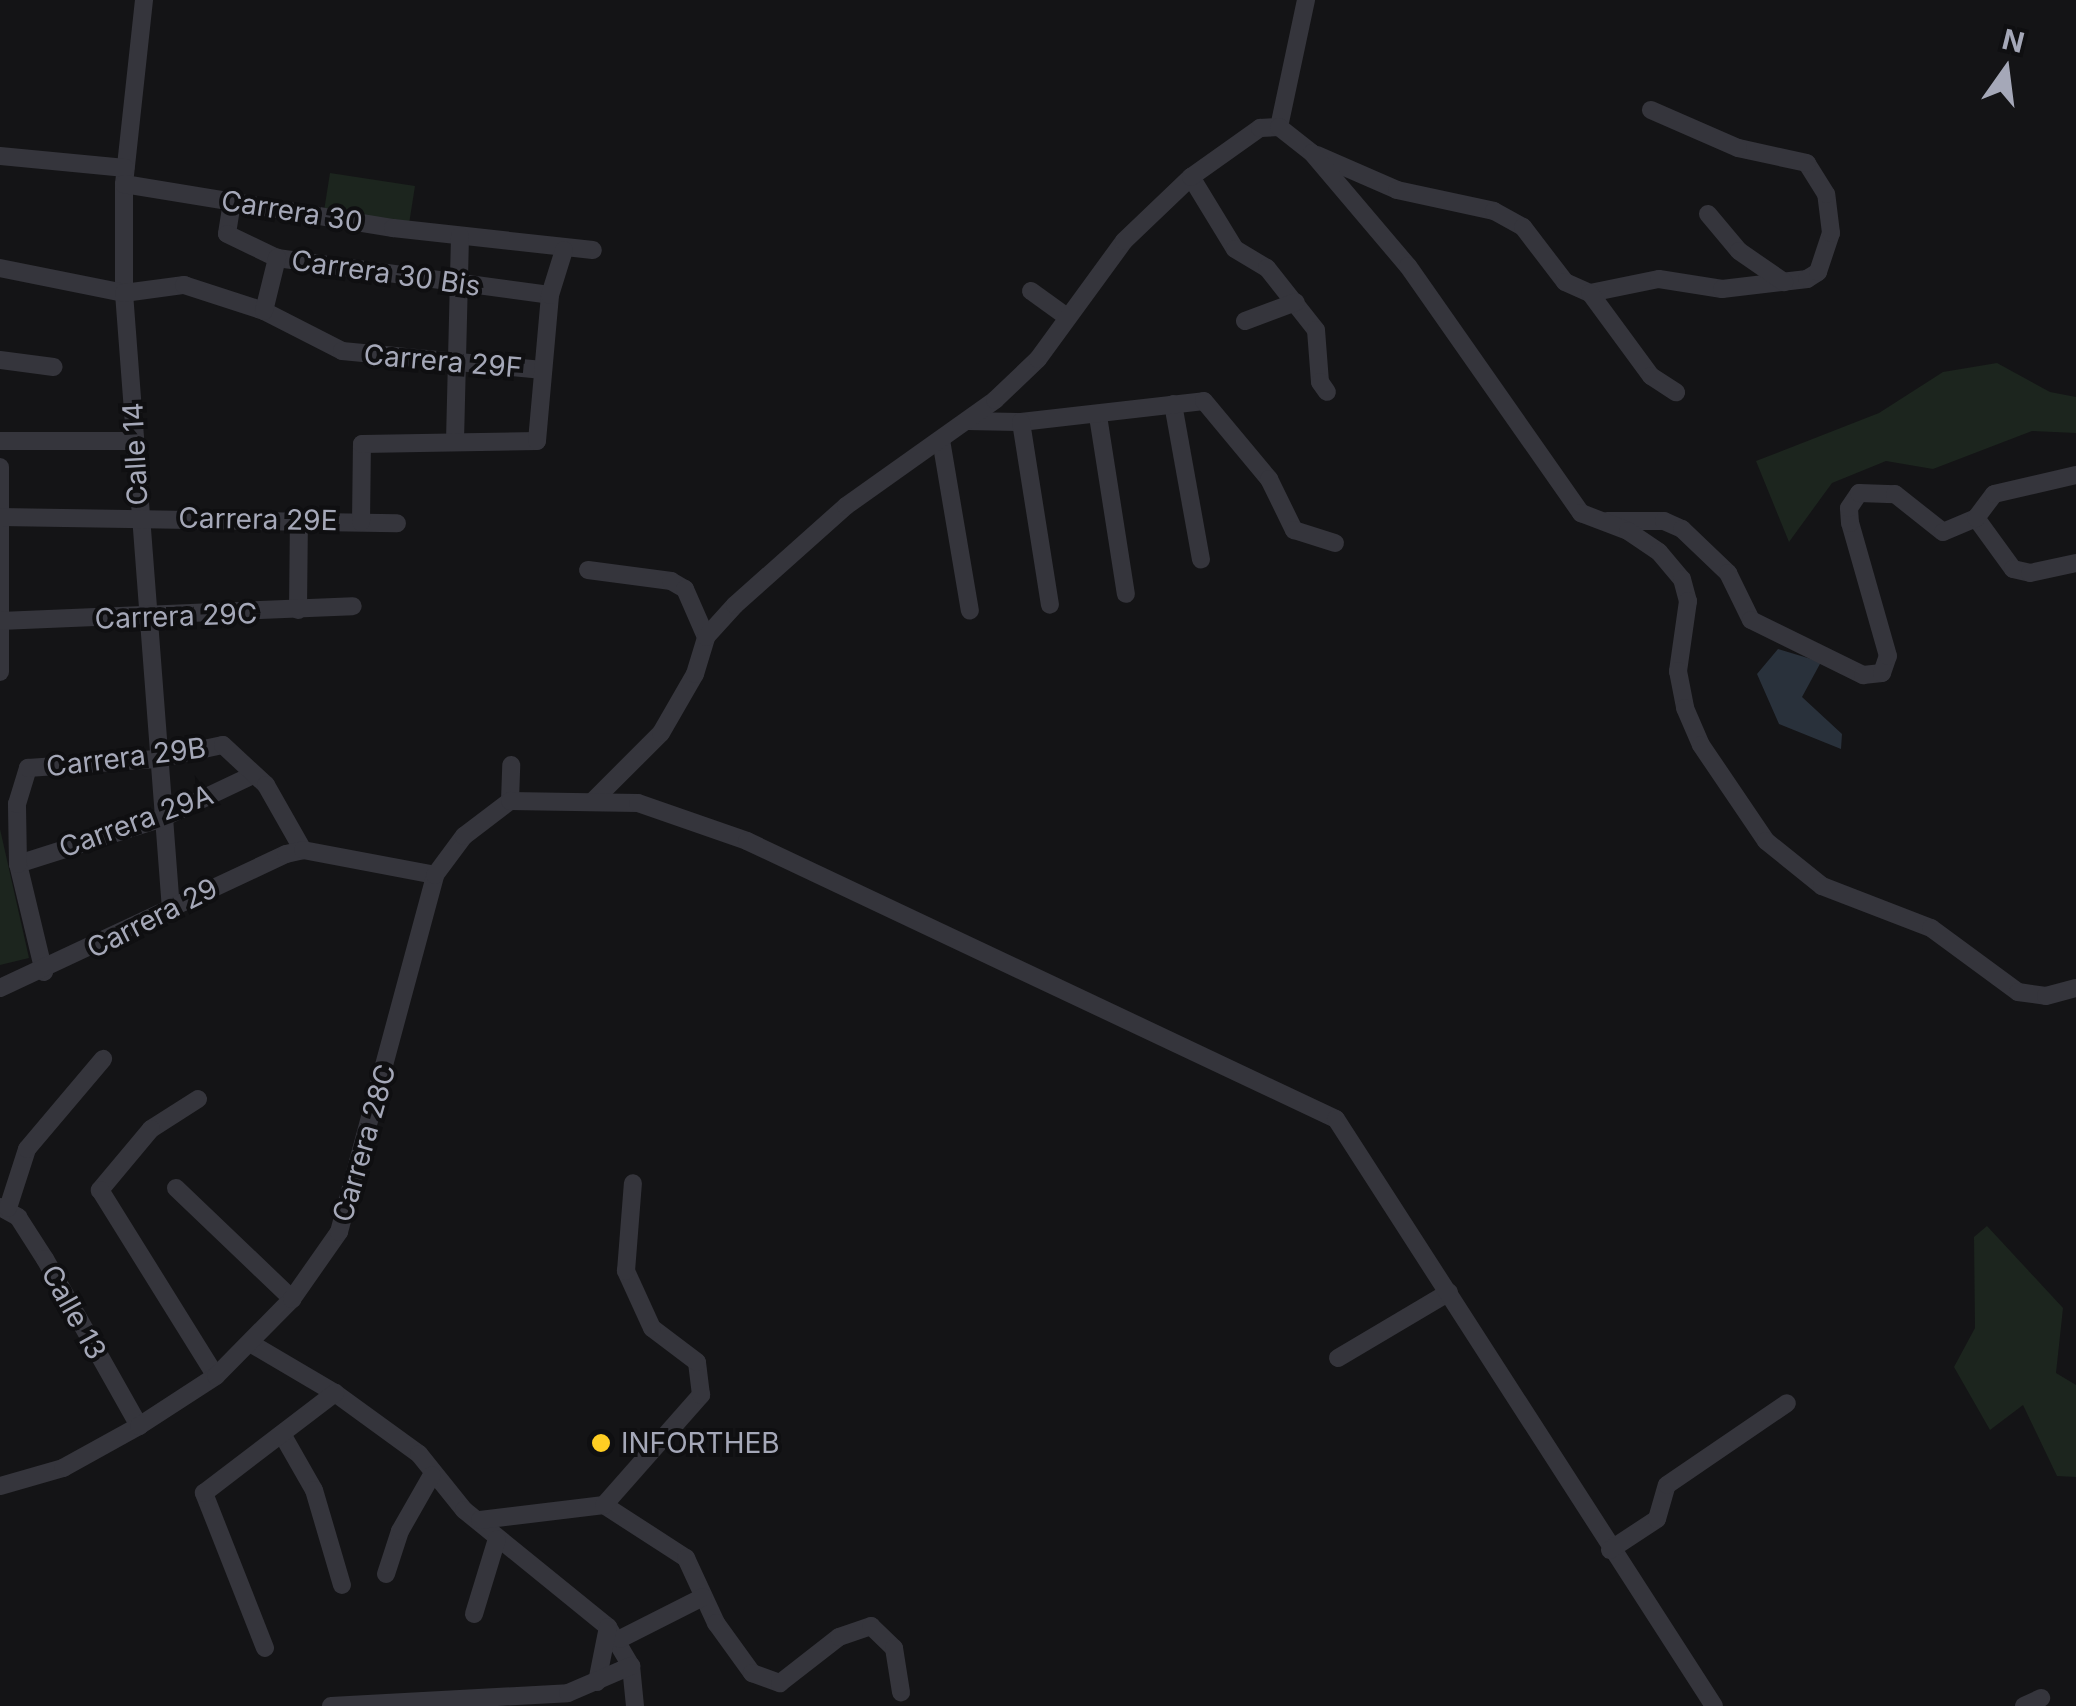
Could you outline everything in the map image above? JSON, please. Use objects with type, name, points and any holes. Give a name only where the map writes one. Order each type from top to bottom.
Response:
[{"type":"street","name":"Calle 14","points":[[144,0],[124,176],[124,293],[160,818],[172,909]]},
{"type":"street","points":[[1278,127],[1306,0]]},
{"type":"street","points":[[1590,293],[1659,279],[1722,289],[1807,279],[1827,260],[1826,194],[1807,162],[1738,148],[1651,110]]},
{"type":"street","points":[[593,801],[660,733],[696,674],[706,637],[846,506],[968,420],[1038,359],[1124,241],[1192,177],[1260,128],[1278,127],[1312,153],[1444,313],[1581,513],[1658,552],[1682,579],[1688,601],[1678,672],[1685,708],[1718,771],[1780,855],[1822,886],[1930,928],[2018,992],[2046,996],[2076,988]]},
{"type":"street","points":[[1312,153],[1396,190],[1494,211],[1522,227],[1565,282],[1590,293],[1651,376],[1676,392]]},
{"type":"street","name":"Carrera 30","points":[[0,156],[124,176],[232,202],[564,250],[593,250]]},
{"type":"street","points":[[1192,177],[1236,249],[1267,268],[1316,330],[1320,382],[1327,392]]},
{"type":"street","name":"Carrera 30 Bis","points":[[232,202],[227,234],[277,258],[550,295]]},
{"type":"street","points":[[1708,214],[1740,251],[1784,282]]},
{"type":"street","points":[[455,441],[460,236]]},
{"type":"street","points":[[360,522],[362,444],[538,441],[550,295],[564,250]]},
{"type":"street","points":[[0,268],[124,293],[184,285],[264,311],[277,258]]},
{"type":"street","points":[[1031,292],[1067,317]]},
{"type":"street","points":[[1245,321],[1296,302]]},
{"type":"street","name":"Carrera 29F","points":[[264,311],[342,351],[543,370]]},
{"type":"street","points":[[0,360],[54,367]]},
{"type":"street","points":[[968,420],[1022,422],[1098,416],[1204,401],[1269,478],[1294,530],[1335,543]]},
{"type":"street","points":[[1174,404],[1201,560]]},
{"type":"street","points":[[1098,416],[1126,594]]},
{"type":"street","points":[[1022,422],[1050,605]]},
{"type":"street","points":[[941,440],[970,612]]},
{"type":"street","points":[[0,441],[135,441]]},
{"type":"street","points":[[0,466],[2,670]]},
{"type":"street","points":[[1602,521],[1664,520],[1682,529],[1728,573],[1751,620],[1863,675],[1882,673],[1888,656],[1850,523],[1849,508],[1859,493],[1895,494],[1943,532],[1976,518],[1994,494],[2076,475]]},
{"type":"street","name":"Carrera 29E","points":[[1,517],[138,516],[397,523]]},
{"type":"street","points":[[1976,518],[2013,569],[2030,573],[2076,563]]},
{"type":"street","points":[[298,610],[299,520]]},
{"type":"street","points":[[588,570],[671,580],[685,589],[706,637]]},
{"type":"street","name":"Carrera 29C","points":[[2,621],[145,620],[353,606]]},
{"type":"street","name":"Carrera 29B","points":[[18,864],[17,804],[28,768],[157,759],[224,745],[253,775]]},
{"type":"street","points":[[511,765],[510,801],[638,803],[747,840],[1336,1119],[1714,1706]]},
{"type":"street","points":[[253,775],[286,812],[304,850],[435,875]]},
{"type":"street","name":"Carrera 29A","points":[[18,864],[160,818],[253,775]]},
{"type":"street","name":"Carrera 28C","points":[[0,1486],[63,1468],[139,1426],[216,1376],[292,1299],[338,1232],[435,875],[464,836],[510,801]]},
{"type":"street","name":"Carrera 29","points":[[0,988],[44,972],[304,850]]},
{"type":"street","points":[[18,864],[44,972]]},
{"type":"street","points":[[4,1207],[28,1149],[102,1060]]},
{"type":"street","points":[[198,1099],[150,1129],[100,1190],[216,1376]]},
{"type":"street","points":[[604,1505],[680,1421],[704,1384],[697,1362],[652,1328],[626,1271],[632,1183]]},
{"type":"street","points":[[176,1188],[292,1299]]},
{"type":"street","name":"Calle 13","points":[[4,1207],[46,1259],[139,1426]]},
{"type":"street","points":[[1338,1358],[1449,1292]]},
{"type":"street","points":[[250,1343],[335,1393],[419,1454],[432,1474],[497,1539],[614,1633],[632,1666],[635,1706]]},
{"type":"street","points":[[265,1648],[204,1493],[335,1393]]},
{"type":"street","points":[[1610,1550],[1657,1519],[1667,1485],[1788,1402]]},
{"type":"street","points":[[282,1434],[314,1490],[342,1585]]},
{"type":"street","points":[[386,1574],[400,1531],[432,1474]]},
{"type":"street","points":[[480,1520],[604,1505],[686,1558],[703,1597],[752,1673],[780,1684],[839,1637],[871,1626],[894,1648],[901,1692]]},
{"type":"street","points":[[474,1614],[497,1539]]},
{"type":"street","points":[[597,1682],[614,1633],[703,1597]]},
{"type":"street","points":[[331,1706],[569,1699],[632,1666]]},
{"type":"shaded area","points":[[330,173],[415,186],[409,224],[324,211]]},
{"type":"shaded area","points":[[1997,363],[2050,392],[2076,397],[2076,433],[2032,431],[1933,469],[1886,461],[1832,483],[1789,542],[1756,461],[1879,413],[1943,372]]},
{"type":"shaded area","points":[[1778,649],[1821,662],[1802,697],[1842,734],[1841,749],[1779,724],[1757,674]]},
{"type":"shaded area","points":[[0,829],[29,958],[0,965]]},
{"type":"shaded area","points":[[1987,1226],[2063,1308],[2056,1373],[2076,1385],[2076,1477],[2057,1476],[2023,1405],[1990,1430],[1954,1367],[1975,1328],[1974,1237]]},
{"type":"place","name":"INFORTHEB","points":[[601,1443]]}]
